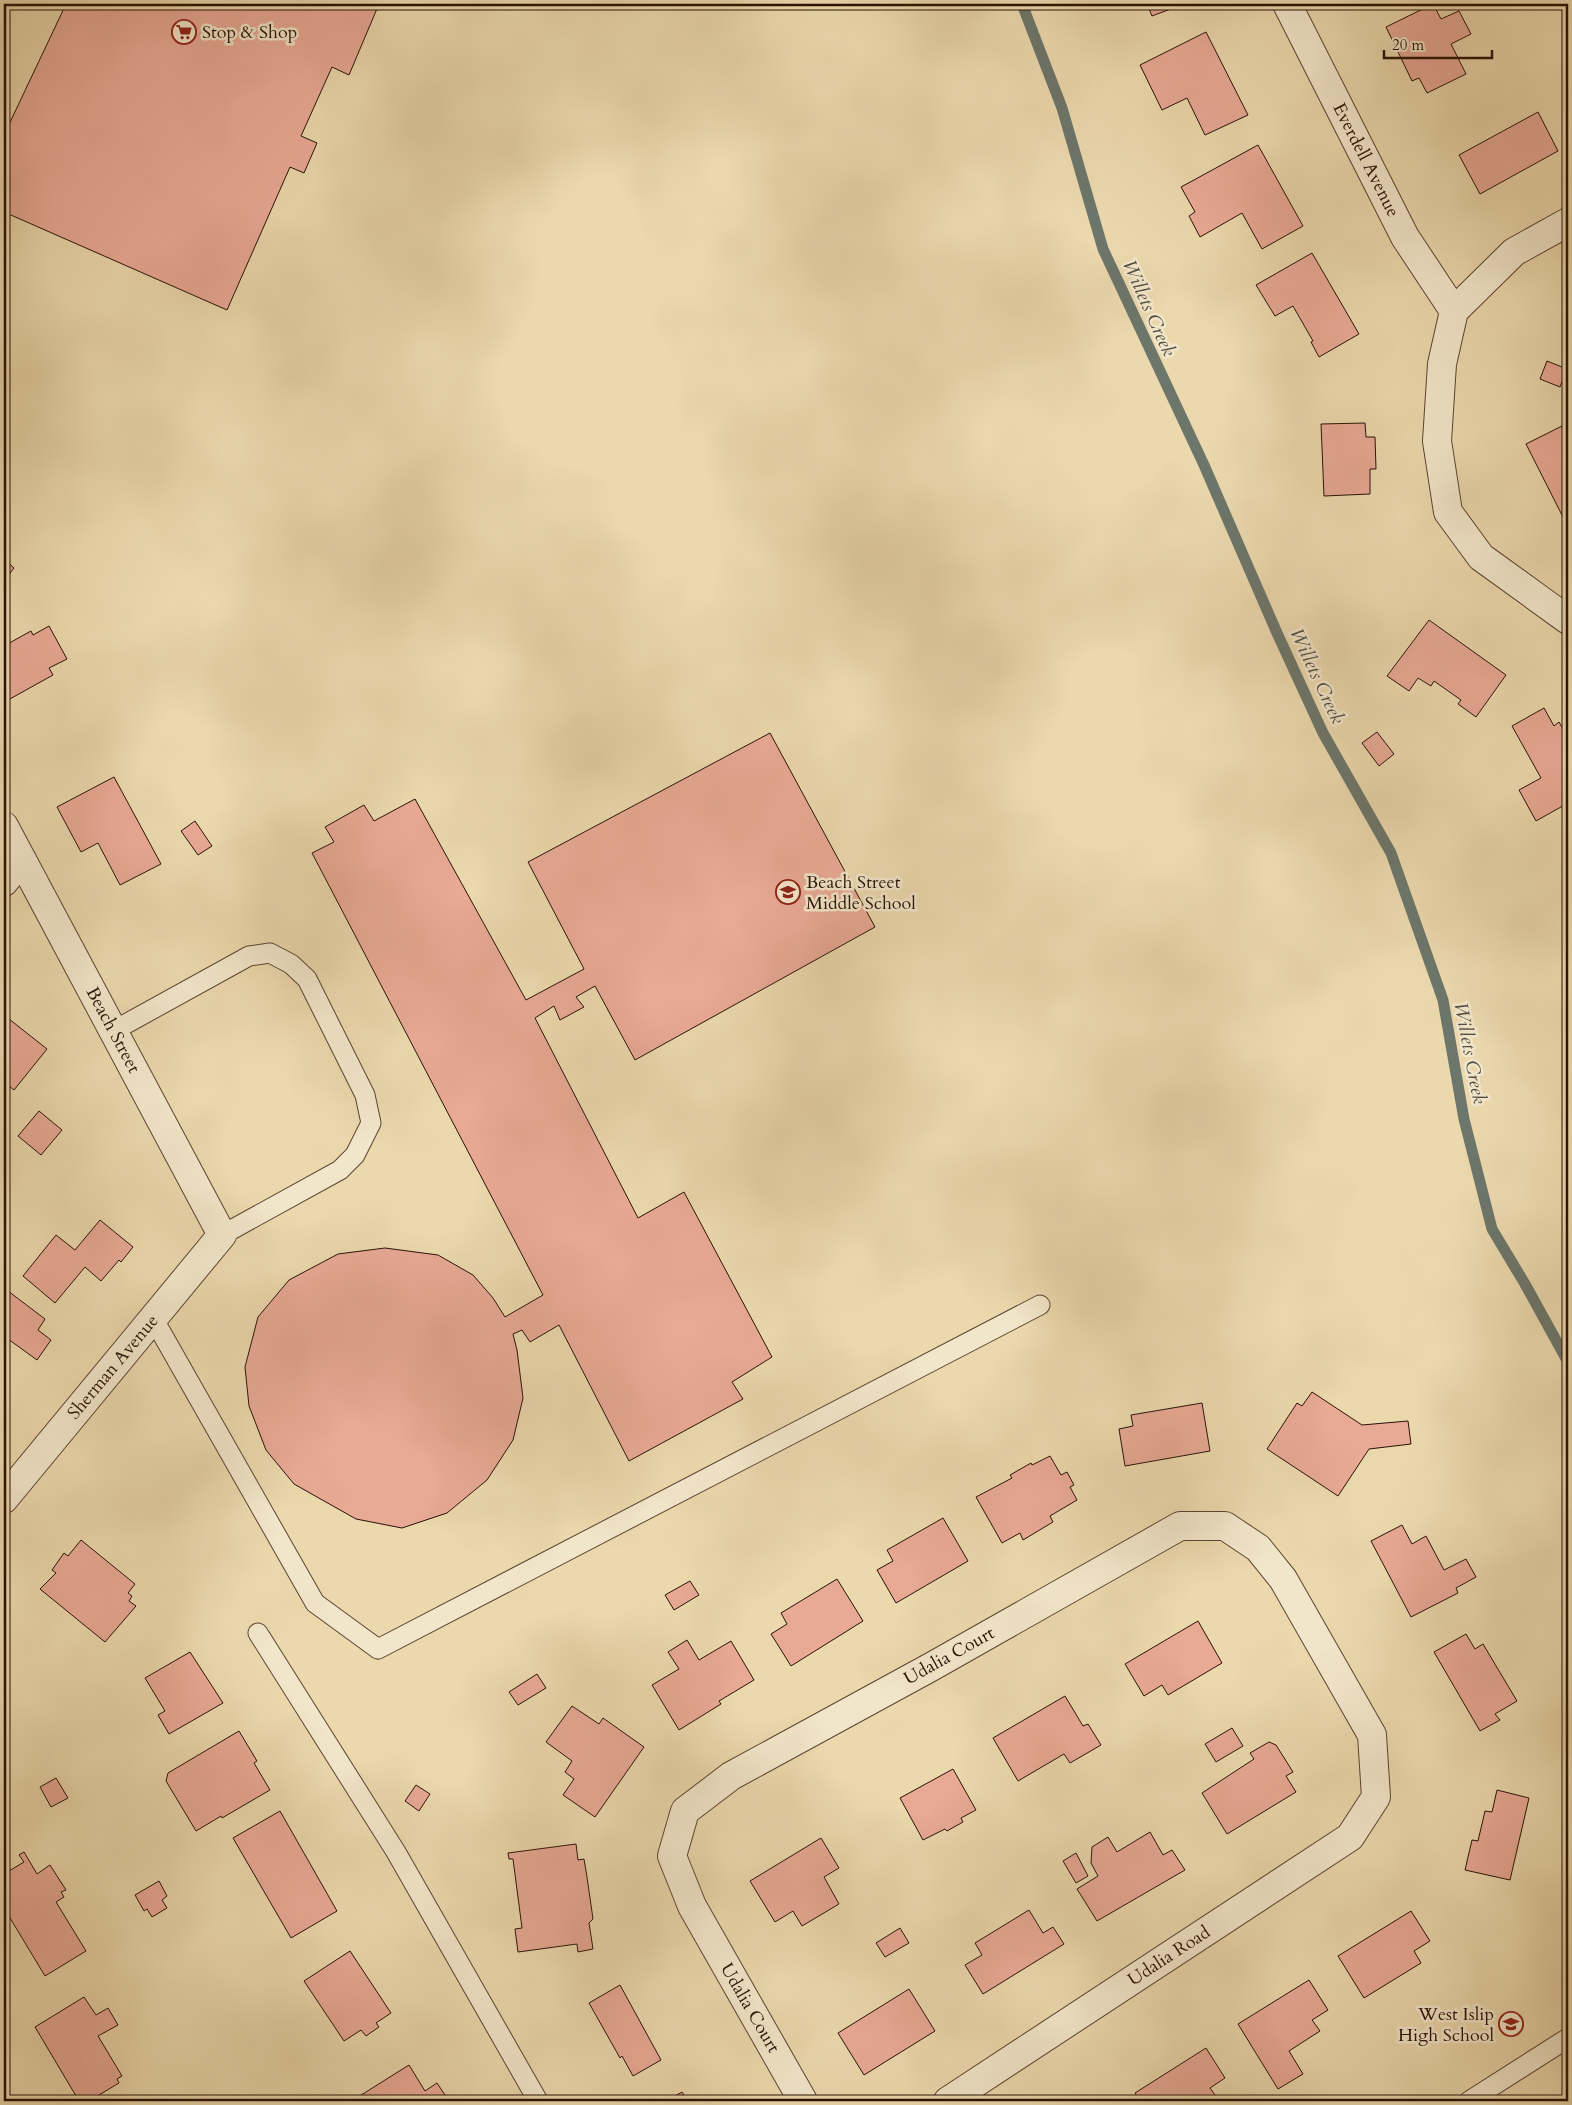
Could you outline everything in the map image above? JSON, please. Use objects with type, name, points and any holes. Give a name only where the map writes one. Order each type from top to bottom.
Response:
[{"type":"street","name":"Everdell Avenue","points":[[1287,4],[1406,236],[1454,311]]},
{"type":"street","points":[[1568,222],[1514,252],[1454,311],[1442,364],[1437,441],[1448,512],[1481,557],[1568,620]]},
{"type":"street","name":"Beach Street","points":[[4,826],[222,1235]]},
{"type":"street","points":[[4,882],[22,860]]},
{"type":"street","name":"Sherman Avenue","points":[[4,1498],[222,1235]]},
{"type":"street","name":"Udalia Court","points":[[803,2101],[692,1906],[672,1856],[685,1811],[731,1776],[931,1667],[1180,1526],[1225,1526],[1258,1548],[1284,1579],[1372,1736],[1376,1797]]},
{"type":"street","name":"Udalia Road","points":[[948,2101],[1350,1838],[1376,1797]]},
{"type":"lane","points":[[113,1031],[249,956],[270,953],[291,964],[307,979],[365,1095],[371,1123],[355,1155],[340,1170],[222,1235]]},
{"type":"lane","points":[[153,1318],[315,1603],[378,1649],[1040,1304]]},
{"type":"lane","points":[[258,1633],[396,1852],[538,2101]]},
{"type":"lane","points":[[1469,2101],[1568,2038]]},
{"type":"building","points":[[66,4],[379,4],[349,75],[332,67],[301,136],[317,143],[304,173],[290,167],[227,310],[4,212],[4,135]]},
{"type":"building","points":[[1147,4],[1184,4],[1152,16]]},
{"type":"building","points":[[1433,4],[1441,19],[1459,11],[1471,34],[1451,44],[1466,74],[1427,93],[1419,78],[1412,81],[1386,27]]},
{"type":"building","points":[[1206,32],[1248,115],[1205,135],[1187,98],[1162,110],[1140,65]]},
{"type":"building","points":[[1538,112],[1558,151],[1480,194],[1459,155]]},
{"type":"building","points":[[1258,145],[1303,226],[1262,249],[1242,213],[1200,237],[1189,216],[1195,212],[1181,187]]},
{"type":"building","points":[[1312,253],[1359,334],[1319,357],[1311,342],[1313,341],[1293,306],[1275,316],[1256,285]]},
{"type":"building","points":[[1547,361],[1567,369],[1560,387],[1540,379]]},
{"type":"building","points":[[1365,423],[1366,437],[1375,437],[1376,469],[1370,469],[1370,494],[1324,496],[1321,424]]},
{"type":"building","points":[[1568,423],[1568,522],[1566,523],[1526,444]]},
{"type":"building","points":[[4,559],[14,568],[4,581]]},
{"type":"building","points":[[1429,620],[1506,675],[1476,717],[1458,704],[1461,700],[1434,681],[1431,686],[1418,678],[1409,691],[1387,676]]},
{"type":"building","points":[[49,626],[67,659],[49,668],[53,675],[8,700],[4,693],[4,646],[31,631],[33,635]]},
{"type":"building","points":[[1544,708],[1554,726],[1559,722],[1568,738],[1568,803],[1536,821],[1519,790],[1541,778],[1512,726]]},
{"type":"building","points":[[1377,732],[1394,754],[1379,766],[1362,743]]},
{"type":"building","points":[[770,733],[875,927],[635,1060],[595,986],[576,997],[584,1007],[560,1020],[554,1006],[535,1018],[638,1218],[684,1192],[772,1357],[732,1382],[743,1399],[629,1461],[559,1325],[530,1342],[522,1330],[513,1334],[523,1398],[513,1440],[487,1480],[447,1513],[402,1528],[356,1519],[294,1484],[266,1450],[249,1406],[245,1367],[258,1317],[289,1280],[338,1254],[385,1248],[438,1255],[473,1275],[493,1298],[505,1317],[543,1295],[312,853],[334,842],[325,827],[364,805],[374,821],[415,799],[526,1000],[584,969],[528,862]]},
{"type":"building","points":[[114,777],[161,864],[120,885],[98,843],[81,852],[57,807]]},
{"type":"building","points":[[195,821],[212,846],[198,855],[181,831]]},
{"type":"building","points":[[4,1015],[47,1049],[14,1090],[4,1082]]},
{"type":"building","points":[[39,1111],[62,1130],[41,1155],[18,1136]]},
{"type":"building","points":[[100,1220],[133,1247],[121,1262],[119,1260],[101,1281],[85,1267],[55,1303],[23,1276],[56,1235],[75,1250]]},
{"type":"building","points":[[4,1288],[45,1319],[38,1330],[51,1340],[37,1360],[4,1336]]},
{"type":"building","points":[[1312,1392],[1362,1425],[1408,1421],[1411,1444],[1369,1449],[1338,1496],[1267,1449],[1297,1403],[1302,1406]]},
{"type":"building","points":[[1202,1403],[1210,1451],[1125,1466],[1119,1429],[1133,1426],[1131,1415]]},
{"type":"building","points":[[1050,1456],[1061,1475],[1067,1472],[1074,1485],[1070,1487],[1077,1500],[1050,1516],[1053,1522],[1023,1540],[1020,1533],[1002,1543],[976,1497],[1012,1478],[1010,1475],[1031,1463],[1032,1465]]},
{"type":"building","points":[[943,1518],[968,1561],[896,1603],[877,1570],[893,1561],[887,1550]]},
{"type":"building","points":[[1402,1525],[1412,1544],[1426,1536],[1444,1570],[1466,1559],[1476,1577],[1456,1588],[1458,1593],[1411,1617],[1371,1541]]},
{"type":"building","points":[[81,1540],[135,1584],[128,1593],[132,1596],[129,1601],[136,1606],[105,1642],[40,1589],[56,1573],[52,1570],[64,1553],[68,1556]]},
{"type":"building","points":[[837,1579],[863,1621],[791,1666],[771,1634],[787,1624],[781,1613]]},
{"type":"building","points":[[690,1581],[699,1595],[674,1610],[665,1595]]},
{"type":"building","points":[[1198,1621],[1222,1663],[1168,1695],[1162,1685],[1144,1696],[1125,1664]]},
{"type":"building","points":[[1466,1634],[1475,1649],[1483,1644],[1517,1701],[1495,1714],[1500,1720],[1480,1731],[1434,1652]]},
{"type":"building","points":[[687,1640],[699,1660],[731,1641],[754,1680],[719,1701],[721,1704],[679,1730],[652,1685],[679,1669],[668,1652]]},
{"type":"building","points":[[190,1652],[223,1703],[169,1734],[158,1715],[165,1711],[145,1678]]},
{"type":"building","points":[[537,1674],[546,1688],[518,1705],[509,1692]]},
{"type":"building","points":[[1065,1696],[1083,1726],[1088,1724],[1101,1745],[1070,1763],[1064,1754],[1018,1781],[993,1738]]},
{"type":"building","points":[[572,1706],[599,1724],[603,1718],[644,1747],[595,1817],[563,1795],[574,1779],[565,1772],[572,1761],[546,1742]]},
{"type":"building","points":[[1232,1728],[1243,1746],[1216,1762],[1205,1744]]},
{"type":"building","points":[[239,1731],[257,1761],[254,1763],[270,1790],[196,1831],[166,1781],[168,1773]]},
{"type":"building","points":[[1269,1742],[1276,1745],[1293,1772],[1286,1776],[1296,1792],[1227,1834],[1202,1793],[1254,1759],[1250,1753]]},
{"type":"building","points":[[953,1769],[976,1810],[961,1818],[963,1822],[947,1831],[945,1829],[923,1840],[900,1798]]},
{"type":"building","points":[[56,1778],[68,1798],[51,1807],[40,1787]]},
{"type":"building","points":[[416,1785],[430,1794],[419,1811],[405,1801]]},
{"type":"building","points":[[1497,1790],[1529,1798],[1510,1880],[1465,1870],[1472,1840],[1478,1841],[1485,1811],[1492,1812]]},
{"type":"building","points":[[280,1811],[337,1911],[291,1938],[233,1838]]},
{"type":"building","points":[[1150,1832],[1163,1855],[1172,1850],[1185,1870],[1097,1921],[1077,1889],[1098,1876],[1091,1863],[1092,1847],[1108,1837],[1117,1852]]},
{"type":"building","points":[[821,1838],[839,1868],[824,1877],[839,1904],[802,1926],[793,1911],[775,1922],[750,1881]]},
{"type":"building","points":[[576,1844],[578,1860],[584,1859],[587,1877],[593,1919],[589,1923],[593,1949],[578,1952],[577,1944],[518,1952],[515,1929],[522,1928],[513,1859],[509,1859],[508,1853]]},
{"type":"building","points":[[24,1852],[37,1874],[50,1865],[66,1890],[61,1892],[64,1897],[56,1902],[86,1951],[45,1976],[4,1908],[4,1874],[24,1862],[19,1855]]},
{"type":"building","points":[[1076,1853],[1088,1876],[1076,1883],[1063,1861]]},
{"type":"building","points":[[159,1881],[167,1896],[162,1900],[167,1908],[152,1917],[147,1909],[144,1911],[135,1895]]},
{"type":"building","points":[[1029,1910],[1043,1933],[1053,1927],[1064,1944],[983,1994],[965,1965],[982,1955],[975,1943]]},
{"type":"building","points":[[1411,1911],[1430,1941],[1414,1951],[1421,1963],[1364,1998],[1338,1956]]},
{"type":"building","points":[[900,1928],[909,1943],[885,1957],[876,1943]]},
{"type":"building","points":[[350,1951],[391,2013],[376,2023],[379,2027],[366,2036],[361,2030],[344,2041],[304,1981]]},
{"type":"building","points":[[1309,1980],[1328,2010],[1312,2020],[1320,2031],[1289,2051],[1303,2074],[1278,2089],[1238,2024]]},
{"type":"building","points":[[620,1985],[661,2060],[633,2076],[622,2056],[620,2058],[589,2003]]},
{"type":"building","points":[[909,1989],[935,2031],[864,2075],[838,2033]]},
{"type":"building","points":[[84,1997],[96,2015],[108,2008],[118,2025],[98,2036],[122,2076],[117,2079],[119,2083],[89,2101],[79,2101],[35,2027]]},
{"type":"building","points":[[1206,2048],[1225,2078],[1210,2088],[1218,2099],[1215,2101],[1140,2101],[1135,2093]]},
{"type":"building","points":[[409,2065],[425,2091],[437,2083],[449,2101],[361,2101],[358,2097]]},
{"type":"building","points":[[682,2092],[688,2101],[666,2101]]},
{"type":"waterway","name":"Willets Creek","points":[[1022,4],[1062,108],[1103,249],[1204,465],[1323,733],[1391,853],[1443,1000],[1464,1119],[1492,1229],[1568,1362]]},
{"type":"place","name":"Stop & Shop","points":[[184,32]]},
{"type":"place","name":"Beach Street Middle School","points":[[788,892]]},
{"type":"place","name":"West Islip High School","points":[[1511,2024]]}]
